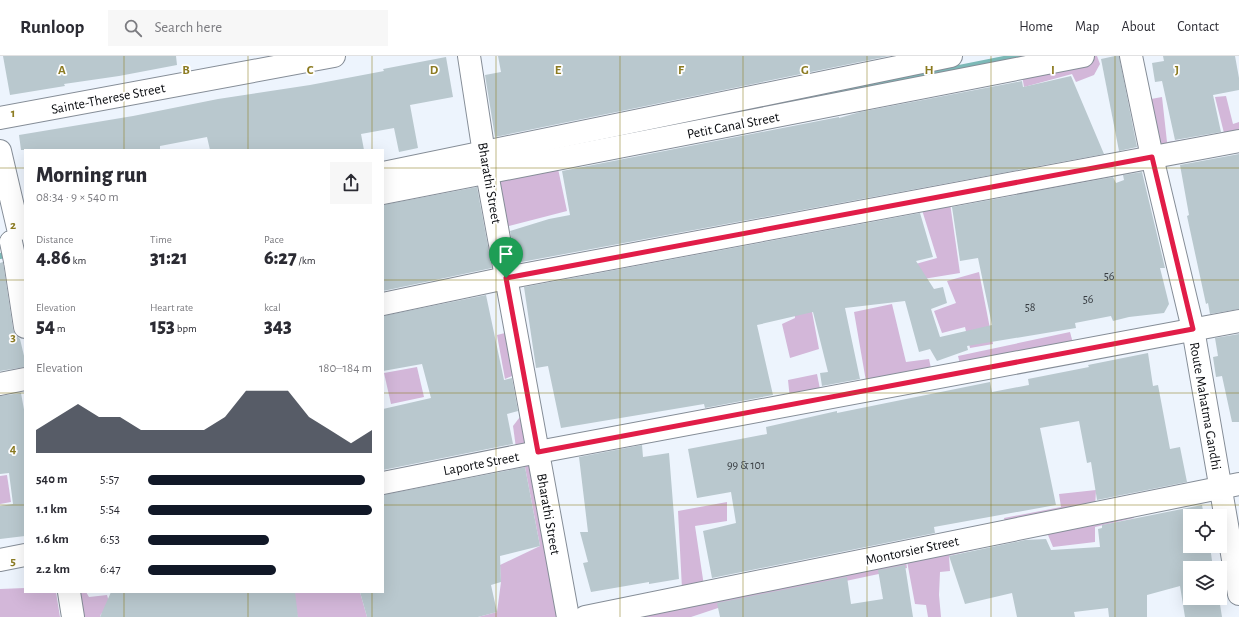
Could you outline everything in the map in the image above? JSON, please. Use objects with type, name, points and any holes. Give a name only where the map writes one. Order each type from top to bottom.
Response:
[{"type":"street","name":"Sainte-Therese Street","points":[[0,118],[334,56]]},
{"type":"street","name":"Bharathi Street","points":[[469,56],[506,278],[568,617]]},
{"type":"street","name":"Petit Canal Street","points":[[384,193],[486,163],[951,56]]},
{"type":"street","name":"Petit Canal Street","points":[[384,174],[486,163],[1083,56]]},
{"type":"street","name":"Route Mahatma Gandhi","points":[[1131,56],[1152,157],[1230,486],[1239,594]]},
{"type":"street","points":[[384,304],[506,278],[1239,141]]},
{"type":"street","points":[[0,151],[24,320]]},
{"type":"street","name":"Laporte Street","points":[[384,483],[538,452],[1239,321]]},
{"type":"street","points":[[0,384],[24,379]]},
{"type":"street","name":"Montorsier Street","points":[[585,617],[1230,486]]},
{"type":"street","points":[[0,560],[24,555]]},
{"type":"street","points":[[69,593],[73,617]]},
{"type":"shaded area","points":[[1097,56],[1100,64],[1094,75],[1076,82],[1072,74],[1024,87],[1021,69],[1053,65]]},
{"type":"shaded area","points":[[1226,96],[1233,124],[1239,122],[1239,138],[1226,141],[1215,97]]},
{"type":"shaded area","points":[[1162,97],[1167,142],[1208,136],[1160,154],[1151,99]]},
{"type":"shaded area","points":[[557,164],[567,211],[501,228],[493,175]]},
{"type":"shaded area","points":[[950,203],[960,273],[917,280],[912,265],[937,258],[922,210]]},
{"type":"shaded area","points":[[979,272],[993,344],[970,348],[965,327],[942,333],[934,311],[956,303],[947,281]]},
{"type":"shaded area","points":[[810,301],[819,349],[790,358],[782,324],[795,318],[794,304]]},
{"type":"shaded area","points":[[892,304],[906,362],[929,359],[932,373],[867,387],[854,312]]},
{"type":"shaded area","points":[[513,331],[521,372],[505,379],[497,335]]},
{"type":"shaded area","points":[[1070,332],[1074,347],[961,368],[958,356]]},
{"type":"shaded area","points":[[417,367],[424,397],[391,404],[384,373]]},
{"type":"shaded area","points":[[817,374],[821,394],[790,399],[788,380]]},
{"type":"shaded area","points":[[526,409],[535,450],[516,448],[513,426]]},
{"type":"shaded area","points":[[538,453],[565,617],[478,617],[497,612],[501,582],[500,565],[540,546],[525,467],[428,483],[403,491],[384,495],[384,484]]},
{"type":"shaded area","points":[[7,475],[11,502],[0,504],[0,476]]},
{"type":"shaded area","points":[[1096,490],[1095,509],[1006,526],[1004,518],[1061,507],[1059,494]]},
{"type":"shaded area","points":[[727,502],[727,521],[695,526],[704,586],[682,589],[678,511]]},
{"type":"shaded area","points":[[1133,508],[1134,518],[1095,527],[1095,542],[1053,547],[1048,535],[1005,539]]},
{"type":"shaded area","points":[[990,539],[989,546],[949,556],[950,571],[940,572],[939,595],[941,617],[928,617],[926,605],[915,604],[906,556]]},
{"type":"shaded area","points":[[905,554],[907,568],[718,608],[691,617],[605,617]]},
{"type":"shaded area","points":[[24,588],[24,593],[56,593],[60,617],[0,617],[0,589]]},
{"type":"shaded area","points":[[75,593],[87,593],[89,597],[107,595],[111,609],[101,614],[100,617],[76,617]]},
{"type":"shaded area","points":[[289,593],[360,593],[367,617],[298,617]]},
{"type":"building","points":[[3,56],[176,56],[177,65],[119,76],[64,84],[65,86],[10,95]]},
{"type":"building","points":[[498,56],[889,56],[495,137],[485,75],[501,72]]},
{"type":"building","points":[[1119,56],[1137,147],[1119,151],[1101,59]]},
{"type":"building","points":[[1163,56],[1235,56],[1239,78],[1239,90],[1213,95],[1221,132],[1175,140],[1162,81],[1155,82],[1152,63],[1164,61]]},
{"type":"building","points":[[446,57],[453,97],[410,105],[418,148],[399,152],[394,128],[361,134],[364,149],[210,149],[207,137],[160,146],[160,149],[21,150],[19,135],[133,116],[218,99],[310,85],[384,71],[383,69]]},
{"type":"building","points":[[1071,76],[1104,154],[516,263],[510,231],[549,219],[570,215],[562,171],[1022,81],[1023,87]]},
{"type":"building","points":[[1239,154],[1239,309],[1210,314],[1208,303],[1206,304],[1187,216],[1189,215],[1180,165]]},
{"type":"building","points":[[1142,172],[1165,268],[1160,268],[1169,304],[1164,313],[1129,317],[1113,321],[1111,316],[1075,323],[1076,328],[967,346],[968,350],[937,361],[930,349],[919,352],[905,301],[845,308],[860,379],[822,386],[820,373],[828,372],[813,312],[757,325],[773,395],[705,408],[704,404],[561,428],[548,366],[536,368],[524,287],[920,213],[933,257],[916,261],[934,289],[943,287],[947,303],[931,309],[940,337],[992,325],[978,258],[960,261],[952,207],[1113,177],[1116,183],[1124,180],[1123,175]]},
{"type":"building","points":[[477,187],[492,268],[384,291],[384,205]]},
{"type":"building","points":[[3,262],[13,329],[15,334],[20,339],[24,356],[24,367],[0,371],[0,263]]},
{"type":"building","points":[[486,295],[504,380],[512,378],[518,411],[507,414],[513,444],[384,470],[384,409],[431,398],[422,364],[384,371],[384,316]]},
{"type":"building","points":[[1239,334],[1239,422],[1232,422],[1222,376],[1216,377],[1213,357],[1218,356],[1215,338]]},
{"type":"building","points":[[1148,353],[1153,386],[1158,385],[1170,449],[1180,447],[1187,482],[1097,500],[1091,462],[1087,463],[1079,421],[1040,428],[1056,505],[934,527],[935,533],[712,578],[703,531],[736,523],[731,492],[697,498],[688,449],[767,434],[766,427],[837,411],[837,413],[990,382],[992,392],[1029,385],[1028,379]]},
{"type":"building","points":[[21,393],[24,410],[24,536],[0,539],[0,506],[13,504],[9,473],[0,474],[0,396]]},
{"type":"building","points":[[642,445],[643,457],[669,453],[679,579],[649,584],[649,582],[591,592],[583,563],[588,562],[580,532],[588,532],[579,457]]},
{"type":"building","points":[[525,467],[540,546],[500,556],[501,582],[491,585],[497,612],[478,617],[367,617],[360,593],[384,593],[384,495]]},
{"type":"building","points":[[1202,505],[1203,509],[1183,509],[1183,553],[1211,553],[1212,561],[1183,561],[1183,605],[1180,586],[1147,595],[1147,617],[1109,617],[1108,608],[1074,612],[1075,617],[1017,617],[1012,593],[965,604],[949,556],[1025,540],[1046,539],[1051,550],[1100,547],[1098,529],[1102,528],[1102,525]]},
{"type":"building","points":[[905,565],[913,617],[720,617],[717,603],[847,577],[851,604],[883,599],[878,570]]},
{"type":"building","points":[[111,593],[295,593],[298,617],[100,617]]},
{"type":"building","points":[[1183,605],[1220,605],[1222,617],[1185,617]]},
{"type":"waterway","points":[[644,131],[1019,56]]},
{"type":"waterway","points":[[0,256],[24,251]]},
{"type":"route","points":[[1152,157],[1193,329],[538,452],[506,278],[1152,157]]}]
